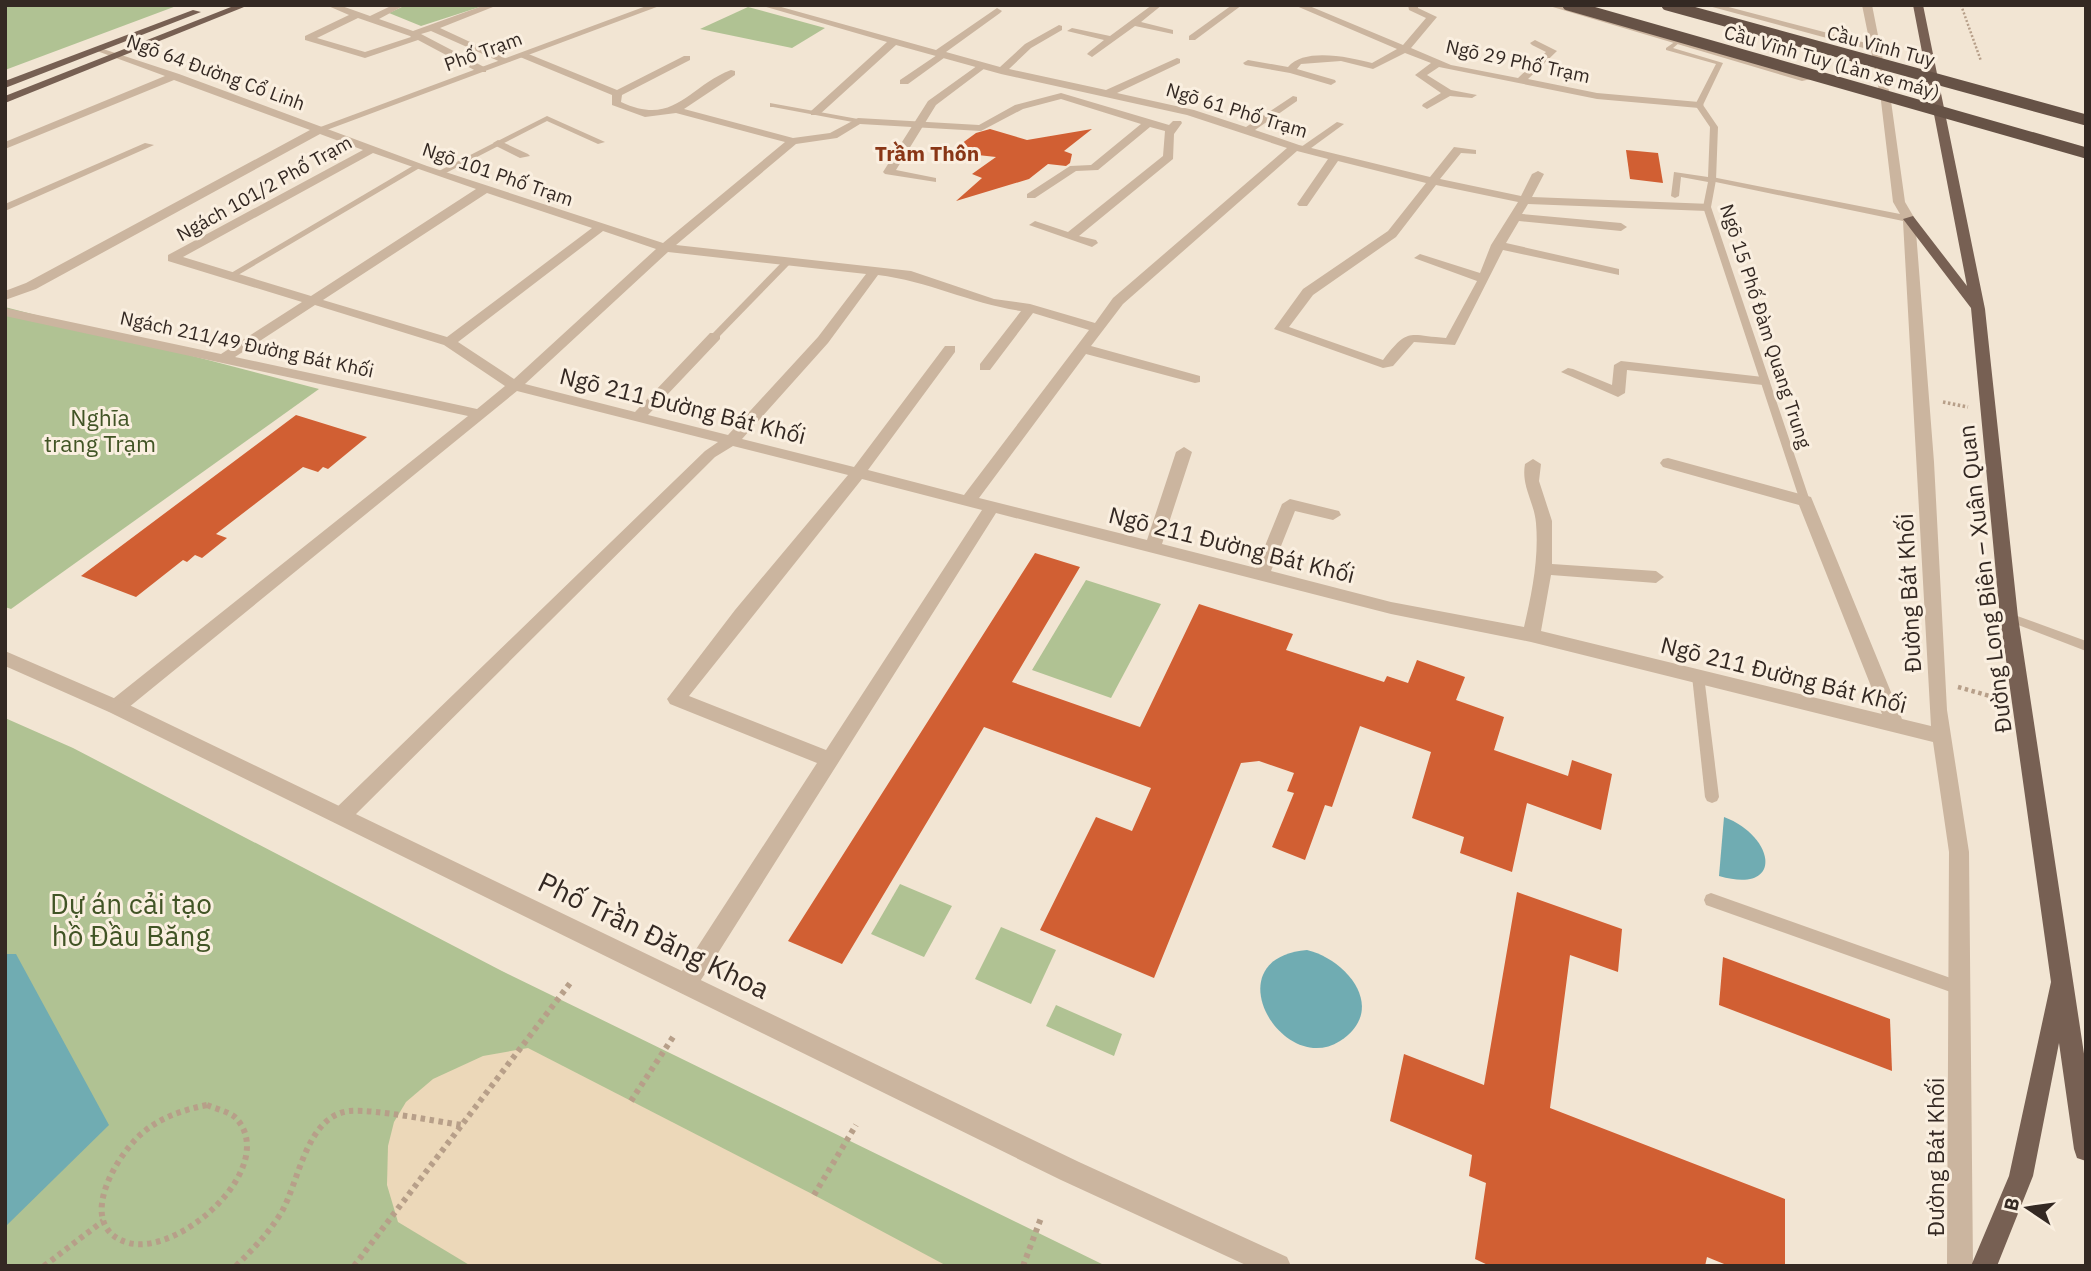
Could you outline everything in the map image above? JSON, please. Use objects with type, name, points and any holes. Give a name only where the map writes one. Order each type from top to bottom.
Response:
[{"type":"highway","name":"Cầu Vĩnh Tuy (Làn xe máy)","points":[[1568,5],[2086,152]]},
{"type":"highway","name":"Cầu Vĩnh Tuy","points":[[1600,5],[2086,142]]},
{"type":"highway","name":"Cầu Vĩnh Tuy","points":[[1667,5],[2086,120]]},
{"type":"highway","name":"Cầu Vĩnh Tuy (Làn xe máy)","points":[[1699,5],[2086,110]]},
{"type":"main road","points":[[5,85],[213,5]]},
{"type":"main road","points":[[5,100],[245,5]]},
{"type":"main road","name":"Đường Long Biên – Xuân Quan","points":[[1918,5],[1931,60],[1978,309],[2009,617],[2086,1149]]},
{"type":"main road","points":[[1909,219],[1978,309]]},
{"type":"main road","points":[[1984,1266],[2021,1177],[2062,974]]},
{"type":"street","points":[[330,5],[416,36],[482,70]]},
{"type":"street","points":[[371,19],[401,5]]},
{"type":"street","points":[[358,14],[308,38],[365,55],[416,36],[431,27],[494,5]]},
{"type":"street","name":"Phố Trạm","points":[[5,296],[31,286],[320,129],[658,5]]},
{"type":"street","points":[[1092,54],[1158,5]]},
{"type":"street","points":[[1192,38],[1238,5]]},
{"type":"street","name":"Ngõ 29 Phố Trạm","points":[[1298,5],[1328,13],[1438,63],[1597,96],[1699,105]]},
{"type":"street","points":[[1291,70],[1298,61],[1341,58],[1373,66],[1405,50],[1432,17],[1414,10],[1413,5]]},
{"type":"street","points":[[1709,5],[1874,48]]},
{"type":"street","name":"Ngõ 61 Phố Trạm","points":[[772,6],[981,66],[1189,112],[1299,148],[1431,181],[1526,200],[1707,207]]},
{"type":"street","points":[[1553,6],[1886,101]]},
{"type":"street","name":"Đường Bát Khối","points":[[1864,6],[1886,101],[1899,202],[1909,219],[1936,682],[1941,736],[1959,852],[1960,1266]]},
{"type":"street","points":[[904,82],[997,11]]},
{"type":"street","points":[[1133,23],[1170,32]]},
{"type":"street","points":[[431,27],[506,61]]},
{"type":"street","points":[[1001,71],[1028,46],[1059,28]]},
{"type":"street","points":[[1072,30],[1111,39]]},
{"type":"street","points":[[815,113],[893,42]]},
{"type":"street","points":[[1520,81],[1552,51],[1535,43]]},
{"type":"street","name":"Ngõ 64 Đường Cổ Linh","points":[[100,49],[320,129]]},
{"type":"street","points":[[523,55],[617,94],[687,58]]},
{"type":"street","points":[[1108,93],[1177,61]]},
{"type":"street","points":[[1248,63],[1291,70],[1331,82]]},
{"type":"street","points":[[1438,63],[1420,75],[1448,93],[1472,95]]},
{"type":"street","points":[[932,180],[889,172],[932,103],[981,66]]},
{"type":"street","points":[[617,94],[616,103],[630,110],[659,117],[675,110],[732,73]]},
{"type":"street","points":[[5,146],[175,76]]},
{"type":"street","points":[[1427,106],[1448,93]]},
{"type":"street","points":[[675,110],[793,141],[833,136],[858,121],[981,128],[1019,107],[1061,96],[1169,129]]},
{"type":"street","points":[[1247,131],[1293,99]]},
{"type":"street","points":[[1070,237],[1169,157],[1166,142],[1169,129],[1189,112]]},
{"type":"street","points":[[1031,196],[1074,168],[1094,168],[1147,124]]},
{"type":"street","name":"Ngõ 101 Phố Trạm","points":[[320,129],[439,173],[665,248],[911,275],[992,303],[1030,308],[1097,328]]},
{"type":"street","name":"Ngõ 211 Đường Bát Khối","points":[[116,707],[515,386],[665,248],[793,141]]},
{"type":"street","points":[[498,143],[524,156]]},
{"type":"street","points":[[5,208],[149,145]]},
{"type":"street","points":[[968,501],[1118,301],[1299,148]]},
{"type":"street","name":"Ngách 101/2 Phố Trạm","points":[[172,258],[372,149]]},
{"type":"street","points":[[1472,152],[1458,149],[1392,234],[1308,292],[1281,327],[1287,332],[1378,363],[1388,363],[1406,339],[1412,336],[1450,342],[1484,279],[1497,245],[1526,200],[1538,174]]},
{"type":"street","points":[[1303,204],[1335,157]]},
{"type":"street","points":[[1712,180],[1909,219]]},
{"type":"street","points":[[223,359],[485,188]]},
{"type":"street","points":[[1515,217],[1620,228]]},
{"type":"street","points":[[1035,225],[1093,243]]},
{"type":"street","points":[[449,342],[601,227]]},
{"type":"street","points":[[1497,245],[1615,272]]},
{"type":"street","name":"Ngõ 211 Đường Bát Khối","points":[[172,258],[449,342],[515,386],[1391,608],[1531,635],[1941,736]]},
{"type":"street","points":[[1420,258],[1484,279]]},
{"type":"street","points":[[341,816],[710,454],[731,440],[823,340],[874,272]]},
{"type":"street","points":[[985,367],[1030,308]]},
{"type":"street","name":"Ngách 211/49 Đường Bát Khối","points":[[5,312],[481,414]]},
{"type":"street","points":[[638,417],[715,336]]},
{"type":"street","points":[[1082,348],[1195,379]]},
{"type":"street","points":[[829,759],[676,699],[858,473],[950,349]]},
{"type":"street","points":[[1568,372],[1618,393],[1621,365],[1763,381]]},
{"type":"street","points":[[1153,548],[1184,452]]},
{"type":"street","points":[[1668,463],[1805,501],[1895,724]]},
{"type":"street","points":[[1531,635],[1546,569],[1544,518],[1530,484],[1534,464]]},
{"type":"street","points":[[1261,575],[1290,504],[1333,515]]},
{"type":"street","points":[[686,984],[992,507]]},
{"type":"street","points":[[1546,569],[1656,577]]},
{"type":"street","name":"Phố Trần Đăng Khoa","points":[[5,658],[116,707],[1070,1171],[1278,1266]]},
{"type":"lane","points":[[1676,43],[1668,48],[1720,63],[1699,105]]},
{"type":"lane","points":[[773,105],[858,121]]},
{"type":"lane","name":"Ngõ 15 Phố Đàm Quang Trung","points":[[1699,105],[1714,127],[1712,180],[1707,207],[1805,501]]},
{"type":"lane","points":[[439,173],[547,118],[601,142]]},
{"type":"lane","points":[[1299,148],[1340,124]]},
{"type":"lane","points":[[230,276],[419,166]]},
{"type":"lane","points":[[1675,196],[1677,174],[1712,180]]},
{"type":"lane","points":[[715,336],[787,262]]},
{"type":"lane","points":[[2009,617],[2086,646]]},
{"type":"lane","points":[[1698,676],[1712,797]]},
{"type":"lane","points":[[1712,900],[1959,988]]},
{"type":"path","points":[[1961,5],[1981,61]]},
{"type":"path","points":[[1921,397],[1989,411]]},
{"type":"path","points":[[1936,682],[2022,705]]},
{"type":"path","points":[[354,1266],[571,982]]},
{"type":"path","points":[[631,1101],[675,1034]]},
{"type":"path","points":[[207,1105],[227,1108],[241,1119],[247,1138],[246,1159],[236,1183],[218,1206],[195,1226],[169,1240],[146,1245],[125,1243],[110,1234],[103,1221],[101,1199],[107,1177],[120,1155],[149,1128],[184,1109],[207,1105]]},
{"type":"path","points":[[236,1266],[268,1233],[293,1190],[307,1150],[328,1120],[339,1113],[351,1111],[462,1125]]},
{"type":"path","points":[[814,1195],[856,1125]]},
{"type":"path","points":[[1023,1266],[1041,1218]]},
{"type":"path","points":[[44,1266],[103,1221]]},
{"type":"green space","points":[[5,5],[179,5],[5,70]]},
{"type":"green space","points":[[406,5],[486,5],[421,26],[389,13]]},
{"type":"green space","points":[[748,7],[825,28],[792,48],[700,29]]},
{"type":"green space","name":"Nghĩa trang Trạm","points":[[5,307],[319,389],[11,609],[5,607]]},
{"type":"green space","points":[[1086,580],[1161,604],[1111,698],[1032,670]]},
{"type":"green space","name":"Dự án cải tạo hồ Đầu Băng","points":[[5,718],[73,748],[500,970],[1106,1266],[5,1266]]},
{"type":"green space","points":[[900,884],[952,906],[924,957],[871,934]]},
{"type":"green space","points":[[1001,927],[1056,950],[1031,1004],[975,979]]},
{"type":"green space","points":[[1056,1005],[1122,1034],[1114,1056],[1046,1026]]},
{"type":"shaded area","points":[[528,1048],[947,1266],[471,1266],[398,1222],[387,1185],[388,1146],[394,1122],[406,1102],[433,1079],[483,1056]]},
{"type":"water","points":[[1724,817],[1741,826],[1754,837],[1762,849],[1765,861],[1763,871],[1755,877],[1740,880],[1719,876]]},
{"type":"water","points":[[1307,950],[1336,964],[1348,975],[1357,988],[1361,1001],[1361,1015],[1354,1029],[1340,1041],[1318,1048],[1297,1044],[1279,1031],[1266,1012],[1260,992],[1264,973],[1279,958]]},
{"type":"water","points":[[5,954],[16,954],[109,1125],[5,1227]]},
{"type":"building","points":[[990,129],[1027,140],[1092,129],[1064,151],[1072,154],[1070,163],[1066,166],[1048,164],[1029,179],[956,201],[982,178],[972,174],[996,157],[950,152],[976,133]]},
{"type":"building","points":[[1626,150],[1658,153],[1663,183],[1630,179]]},
{"type":"building","points":[[296,415],[367,437],[328,469],[323,467],[318,472],[303,467],[216,534],[227,538],[202,558],[195,555],[187,562],[183,560],[136,597],[81,576]]},
{"type":"building","points":[[1035,553],[1080,567],[1012,682],[1140,727],[1199,604],[1293,634],[1286,650],[1384,682],[1387,676],[1408,683],[1417,660],[1465,677],[1456,700],[1504,717],[1494,750],[1568,776],[1572,760],[1612,774],[1601,830],[1527,803],[1512,872],[1460,853],[1464,837],[1412,818],[1431,752],[1360,726],[1332,807],[1325,805],[1305,860],[1272,847],[1294,793],[1287,791],[1294,773],[1259,761],[1241,763],[1154,978],[1040,930],[1096,817],[1132,831],[1151,788],[984,727],[842,964],[788,941]]},
{"type":"building","points":[[1517,892],[1622,929],[1618,972],[1570,955],[1550,1108],[1785,1199],[1785,1266],[1729,1266],[1707,1257],[1705,1266],[1490,1266],[1475,1259],[1486,1183],[1469,1176],[1472,1155],[1390,1121],[1404,1054],[1484,1085]]},
{"type":"building","points":[[1723,957],[1890,1019],[1892,1071],[1719,1005]]},
{"type":"district","name":"Trầm Thôn","points":[[927,153]]}]
